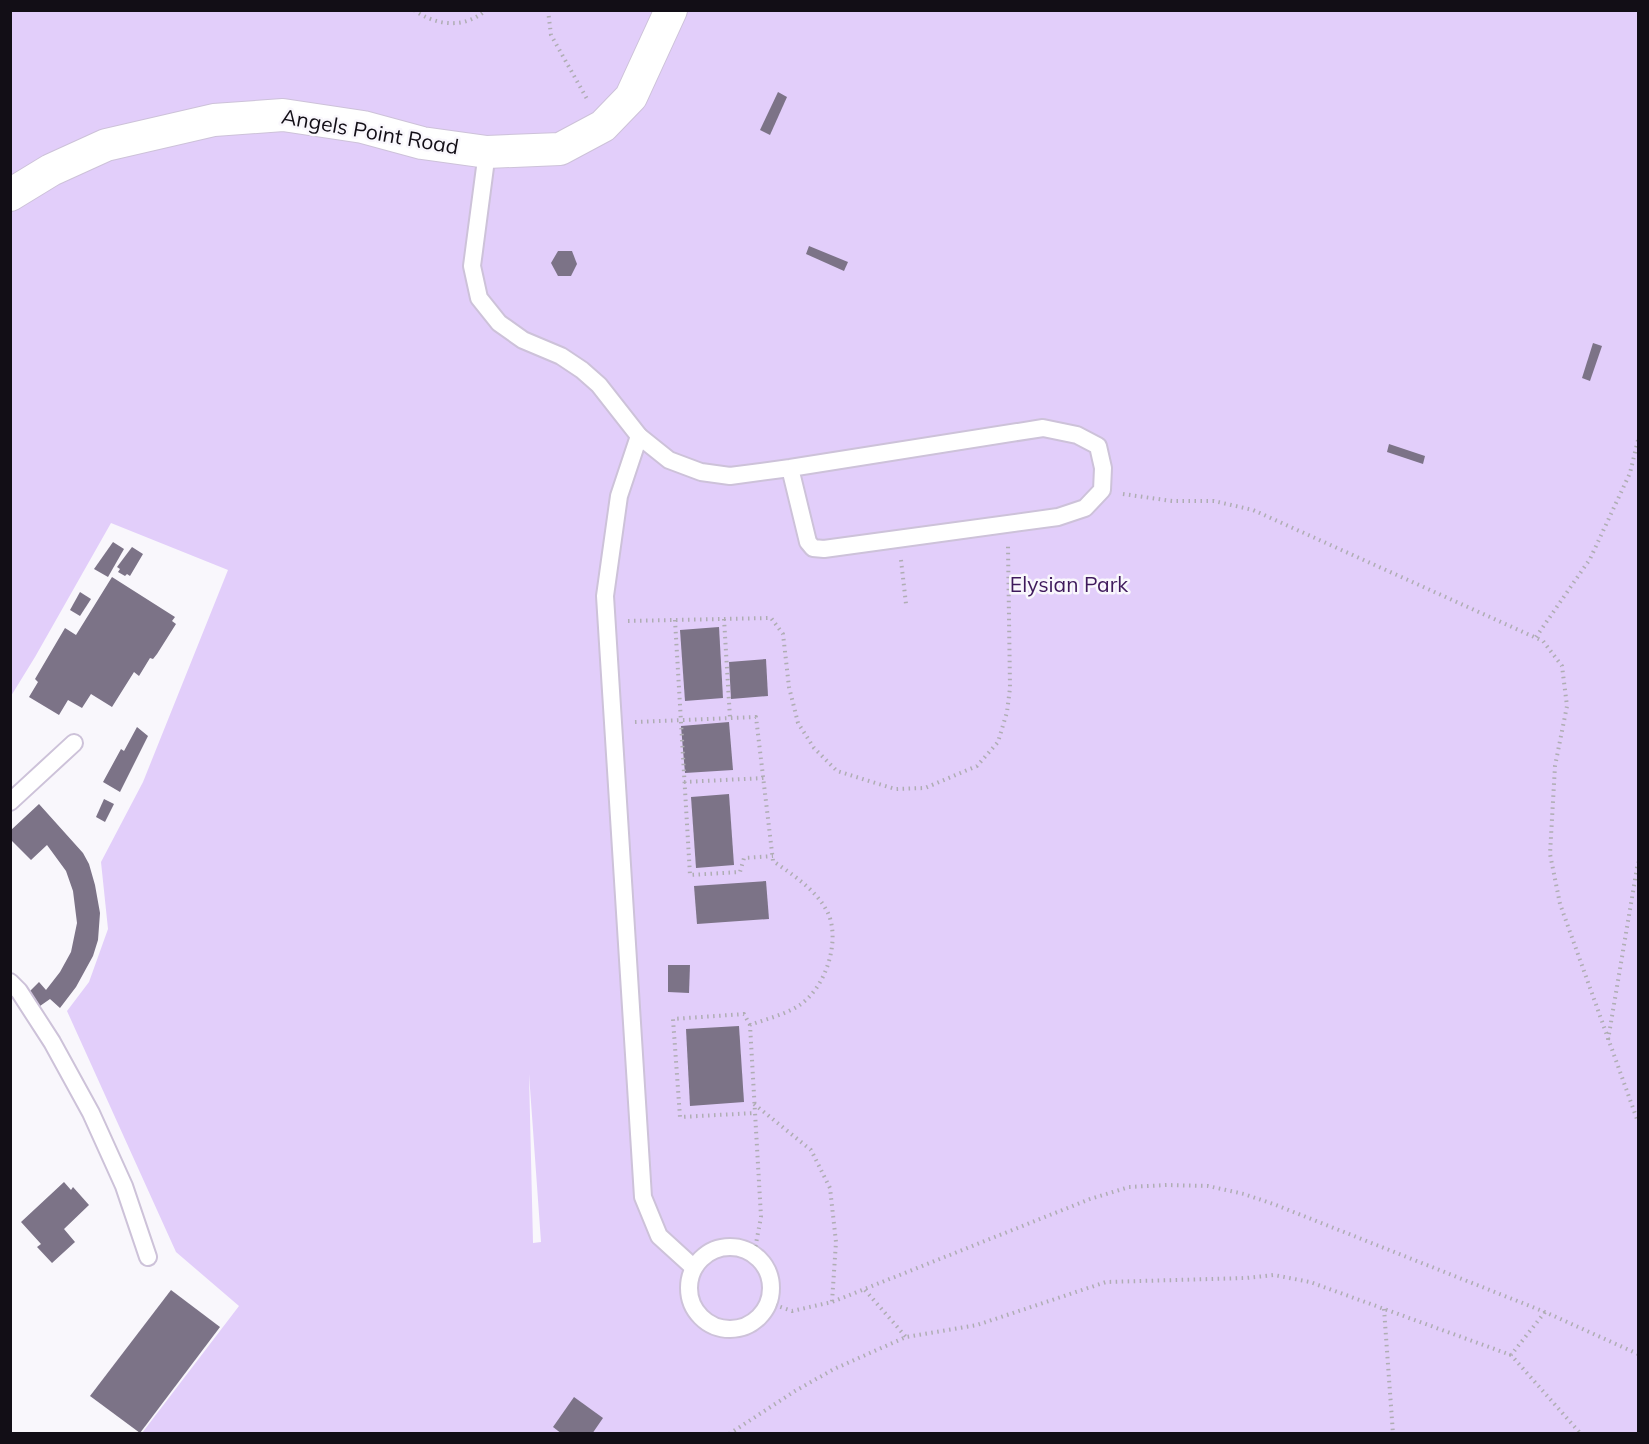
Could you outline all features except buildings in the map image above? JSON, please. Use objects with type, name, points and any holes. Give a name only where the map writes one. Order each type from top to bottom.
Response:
[{"type":"street","name":"Angels Point Road","points":[[10,195],[51,170],[106,145],[214,120],[283,115],[363,127],[422,143],[487,152],[560,149],[603,126],[632,97],[671,10]]},
{"type":"lane","points":[[487,152],[472,266],[479,298],[498,323],[523,340],[561,356],[582,370],[599,386],[639,436],[669,460],[701,472],[730,476],[1043,428],[1077,435],[1098,446],[1103,468],[1102,490],[1085,508],[1058,518],[824,549],[813,548],[808,542],[790,468]]},
{"type":"lane","points":[[639,436],[619,496],[605,596],[643,1197],[659,1236],[693,1267]]},
{"type":"lane","points":[[10,802],[74,743]]},
{"type":"lane","points":[[10,982],[52,1042],[92,1113],[124,1186],[148,1257]]},
{"type":"lane","points":[[721,1248],[741,1248],[754,1254],[764,1264],[770,1276],[771,1290],[762,1315],[751,1324],[725,1329],[712,1326],[700,1318],[690,1300],[688,1280],[693,1267],[702,1256],[721,1248]]},
{"type":"path","points":[[414,10],[425,18],[443,24],[462,23],[480,16],[486,10]]},
{"type":"path","points":[[548,10],[551,35],[603,126]]},
{"type":"path","points":[[1536,637],[1590,559],[1630,473],[1638,440]]},
{"type":"path","points":[[1102,490],[1145,498],[1214,501],[1253,510],[1543,640],[1562,666],[1567,706],[1555,766],[1550,854],[1560,904],[1638,1122]]},
{"type":"path","points":[[607,622],[771,618],[783,634],[789,687],[798,723],[814,748],[837,771],[895,789],[925,788],[977,766],[998,742],[1007,712],[1010,688],[1008,524]]},
{"type":"path","points":[[899,539],[906,604]]},
{"type":"path","points":[[723,619],[730,718]]},
{"type":"path","points":[[675,620],[690,875],[740,872],[744,858],[773,856]]},
{"type":"path","points":[[613,723],[756,717],[773,861],[803,882],[827,912],[833,932],[826,972],[816,989],[799,1006],[750,1024]]},
{"type":"path","points":[[684,782],[764,778]]},
{"type":"path","points":[[1608,1040],[1638,862]]},
{"type":"path","points":[[754,1254],[761,1217],[750,1024],[744,1014],[673,1019],[680,1117],[755,1113]]},
{"type":"path","points":[[754,1104],[811,1150],[830,1188],[836,1242],[832,1302]]},
{"type":"path","points":[[768,1303],[792,1311],[832,1302],[1090,1199],[1128,1187],[1208,1186],[1244,1194],[1276,1205],[1545,1312],[1638,1354]]},
{"type":"path","points":[[729,1434],[824,1374],[906,1337],[977,1325],[1106,1282],[1246,1278],[1274,1275],[1310,1282],[1511,1354],[1581,1434]]},
{"type":"path","points":[[865,1290],[906,1337]]},
{"type":"path","points":[[1384,1309],[1394,1434]]},
{"type":"path","points":[[1511,1354],[1545,1312]]},
{"type":"green space","name":"Elysian Park","points":[[10,11],[1638,11],[1638,1433],[142,1433],[239,1306],[176,1252],[67,1011],[89,982],[108,929],[101,862],[143,782],[228,570],[111,523],[11,696]],"holes":[[[529,1074],[541,1242],[533,1243]]]}]
